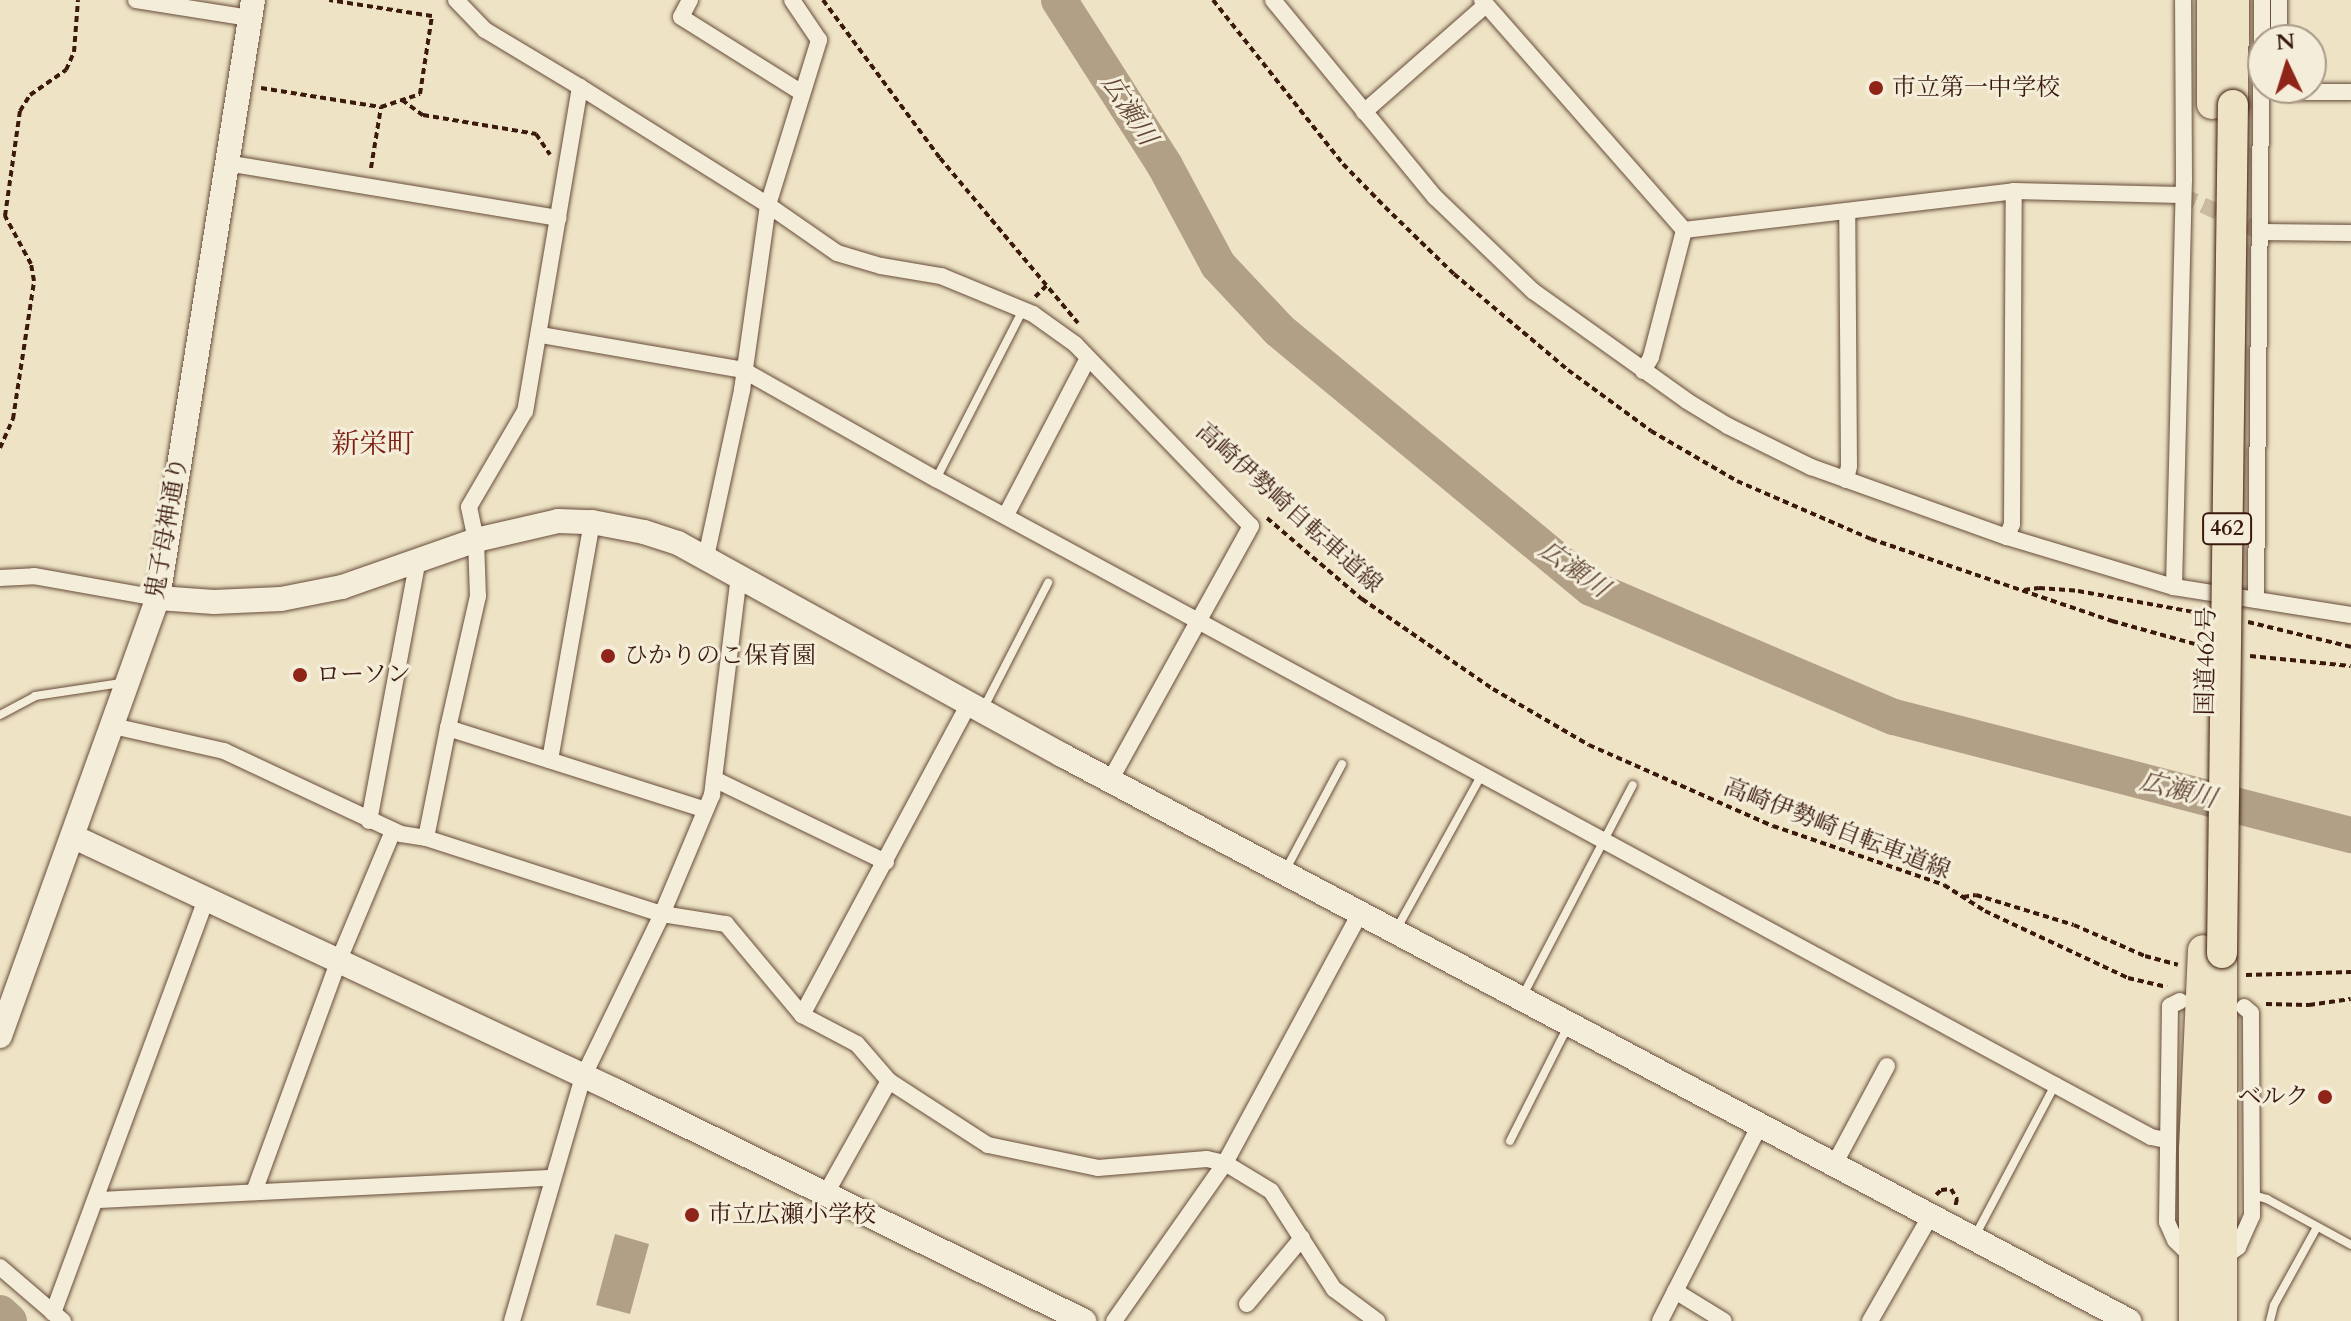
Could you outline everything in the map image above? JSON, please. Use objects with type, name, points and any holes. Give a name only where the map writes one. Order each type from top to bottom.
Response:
[{"type":"highway","name":"国道462号","points":[[2212,0],[2222,104]]},
{"type":"highway","name":"国道462号","points":[[2222,1321],[2209,1259],[2194,1149],[2213,961],[2222,104],[2234,0]]},
{"type":"highway","name":"国道462号","points":[[2194,1321],[2209,1259]]},
{"type":"street","points":[[456,0],[485,30],[768,205],[837,253],[881,266],[941,276],[1023,309],[1075,344],[1087,360],[1251,526],[1110,780]]},
{"type":"street","points":[[690,0],[681,17],[802,93]]},
{"type":"street","points":[[706,557],[742,390],[768,205],[819,40],[792,0]]},
{"type":"street","points":[[1273,0],[1435,197],[1533,291],[1643,371],[1728,426],[1846,480],[2007,537],[2174,587],[2351,615]]},
{"type":"street","points":[[2174,587],[2183,0]]},
{"type":"street","points":[[2256,600],[2262,0]]},
{"type":"street","points":[[2279,0],[2279,24]]},
{"type":"street","points":[[143,1],[252,9]]},
{"type":"street","points":[[1364,112],[1484,2],[1684,230]]},
{"type":"street","name":"鬼子母神通り","points":[[0,1036],[158,598],[252,9]]},
{"type":"street","points":[[426,838],[478,596],[476,540],[469,507],[525,411],[541,335],[580,87]]},
{"type":"street","points":[[2327,92],[2351,92]]},
{"type":"street","points":[[226,163],[558,218]]},
{"type":"street","points":[[1684,230],[2014,191],[2181,195]]},
{"type":"street","points":[[2007,537],[2012,524],[2014,191]]},
{"type":"street","points":[[1846,480],[1849,466],[1847,211]]},
{"type":"street","points":[[1643,371],[1651,357],[1684,230]]},
{"type":"street","points":[[2261,232],[2351,233]]},
{"type":"street","points":[[541,335],[743,370],[936,479],[1200,619],[2151,1137],[2167,1140]]},
{"type":"street","points":[[1006,515],[1087,360]]},
{"type":"street","points":[[0,578],[34,576],[158,598],[214,602],[281,599],[342,587],[476,540],[558,521],[592,522],[644,532],[706,557],[1110,780],[1760,1125],[1835,1163],[1940,1207],[1974,1238],[2129,1321]]},
{"type":"street","points":[[550,760],[592,522]]},
{"type":"street","points":[[369,821],[418,559]]},
{"type":"street","points":[[512,1321],[551,1178],[583,1077],[662,914],[712,795],[739,575]]},
{"type":"street","points":[[802,1015],[976,707]]},
{"type":"street","points":[[113,726],[224,751],[393,831],[426,838],[662,914],[726,924],[802,1015],[857,1044],[889,1081],[988,1145],[1098,1168],[1207,1159],[1225,1163],[1271,1191],[1334,1289],[1377,1321]]},
{"type":"street","points":[[448,728],[704,809]]},
{"type":"street","points":[[714,779],[886,862]]},
{"type":"street","points":[[254,1192],[338,962],[393,831]]},
{"type":"street","points":[[74,837],[583,1077],[1084,1321]]},
{"type":"street","points":[[0,1267],[58,1317],[206,899]]},
{"type":"street","points":[[1114,1321],[1225,1163],[1361,911]]},
{"type":"street","points":[[2178,995],[2170,1006],[2167,1222],[2175,1240],[2209,1259],[2238,1247],[2252,1216],[2251,1013],[2244,1007]]},
{"type":"street","points":[[1835,1163],[1887,1066]]},
{"type":"street","points":[[825,1195],[889,1081]]},
{"type":"street","points":[[1660,1321],[1760,1125]]},
{"type":"street","points":[[97,1200],[551,1178]]},
{"type":"street","points":[[1870,1321],[1940,1207]]},
{"type":"street","points":[[1247,1304],[1302,1238]]},
{"type":"street","points":[[1675,1291],[1724,1321]]},
{"type":"lane","points":[[936,479],[1023,309]]},
{"type":"lane","points":[[976,707],[1048,583]]},
{"type":"lane","points":[[0,715],[35,696],[128,682]]},
{"type":"lane","points":[[1284,872],[1342,764]]},
{"type":"lane","points":[[1395,931],[1482,773]]},
{"type":"lane","points":[[1521,998],[1633,785]]},
{"type":"lane","points":[[1510,1141],[1570,1024]]},
{"type":"lane","points":[[1974,1238],[2055,1085]]},
{"type":"lane","points":[[2252,1195],[2267,1199],[2351,1245]]},
{"type":"lane","points":[[2270,1321],[2274,1305],[2317,1227]]},
{"type":"path","points":[[0,448],[13,419],[34,281],[31,264],[5,216],[20,111],[30,95],[66,70],[74,52],[78,0]]},
{"type":"path","points":[[256,87],[381,107],[420,94],[432,16],[329,0]]},
{"type":"path","points":[[823,0],[940,158],[1083,328]]},
{"type":"path","points":[[402,100],[423,115],[536,134]]},
{"type":"path","points":[[368,186],[381,107]]},
{"type":"path","name":"高崎伊勢崎自転車道線","points":[[1258,510],[1362,599],[1493,689],[1589,745],[1720,805],[1944,885],[1962,897],[2128,978],[2178,995]]},
{"type":"path","points":[[2021,591],[2067,590],[2211,615]]},
{"type":"path","points":[[2240,621],[2351,647]]},
{"type":"path","name":"高崎伊勢崎自転車道線","points":[[1962,897],[1976,895],[2074,925],[2145,956],[2351,972]]},
{"type":"path","points":[[2262,1003],[2309,1005],[2351,999]]},
{"type":"shaded area","points":[[615,1234],[649,1244],[630,1314],[596,1305]]},
{"type":"waterway","name":"広瀬川","points":[[1059,0],[1165,166],[1218,265],[1279,330],[1591,588],[1894,717],[2351,835]]},
{"type":"waterway","points":[[0,1313],[9,1321]]},
{"type":"tunnel","points":[[2181,195],[2261,232]]},
{"type":"place","name":"市立第一中学校","points":[[1876,88]]},
{"type":"place","name":"ひかりのこ保育園","points":[[608,656]]},
{"type":"place","name":"ローソン","points":[[300,675]]},
{"type":"place","name":"ベルク","points":[[2325,1097]]},
{"type":"place","name":"市立広瀬小学校","points":[[692,1215]]},
{"type":"district","name":"新栄町","points":[[373,444]]}]
